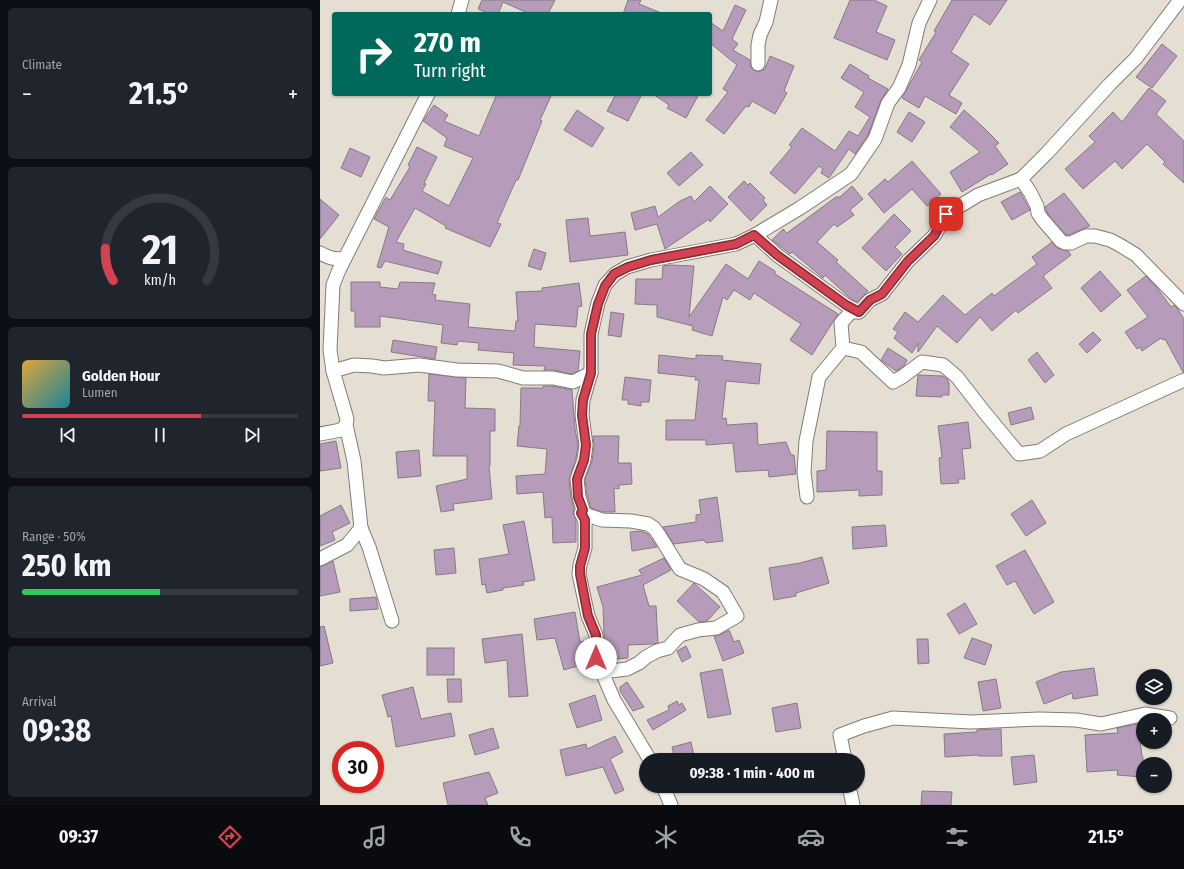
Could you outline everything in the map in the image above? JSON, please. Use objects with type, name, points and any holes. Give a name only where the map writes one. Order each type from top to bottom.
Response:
[{"type":"street","points":[[459,12],[462,0]]},
{"type":"street","points":[[758,64],[758,44],[766,22],[771,0]]},
{"type":"street","points":[[646,753],[614,700],[602,672],[596,668],[596,635],[588,616],[580,574],[580,566],[585,548],[585,520],[581,513],[583,510],[578,497],[577,479],[584,460],[586,445],[582,415],[583,400],[591,373],[591,334],[598,304],[605,286],[614,274],[628,267],[651,260],[736,244],[800,208],[851,174],[875,140],[888,103],[899,88],[909,65],[919,23],[930,0]]},
{"type":"street","points":[[807,497],[804,472],[806,441],[819,377],[843,348],[841,323],[851,312],[859,312],[870,300],[882,294],[908,261],[934,236],[946,214],[978,195],[1021,179],[1136,58],[1180,0]]},
{"type":"street","points":[[392,621],[369,547],[361,528],[354,462],[346,425],[347,419],[333,371],[330,350],[333,285],[345,258],[427,96]]},
{"type":"street","points":[[1021,179],[1030,192],[1037,206],[1038,213],[1061,241],[1065,243],[1086,236],[1095,236],[1118,244],[1136,255],[1184,304]]},
{"type":"street","points":[[754,235],[777,255],[846,305],[859,312]]},
{"type":"street","points":[[320,253],[336,260],[345,258]]},
{"type":"street","points":[[843,348],[862,352],[893,382],[922,362],[943,365],[957,377],[985,414],[1019,454],[1040,451],[1066,434],[1184,380]]},
{"type":"street","points":[[333,371],[354,366],[384,368],[419,365],[457,370],[498,371],[523,378],[554,378],[573,382],[591,373]]},
{"type":"street","points":[[320,434],[341,430],[346,425]]},
{"type":"street","points":[[581,513],[602,520],[631,521],[648,524],[654,528],[659,535],[680,569],[704,579],[723,592],[737,616],[716,628],[698,630],[680,635],[668,648],[657,651],[646,657],[639,664],[627,669],[602,672]]},
{"type":"street","points":[[320,560],[347,546],[361,528]]},
{"type":"street","points":[[844,753],[840,735],[864,726],[893,718],[970,722],[1039,719],[1076,720],[1101,724],[1136,716]]},
{"type":"street","points":[[666,793],[671,805]]},
{"type":"street","points":[[850,793],[853,805]]},
{"type":"building","points":[[482,0],[555,0],[549,12],[526,12],[503,2],[499,12],[485,12],[478,9]]},
{"type":"building","points":[[628,0],[641,0],[639,4],[659,12],[624,12]]},
{"type":"building","points":[[850,0],[874,0],[887,6],[876,32],[895,40],[887,60],[834,38]]},
{"type":"building","points":[[952,0],[1007,0],[990,25],[974,14],[951,52],[969,64],[949,95],[962,103],[956,114],[925,96],[919,108],[902,98],[922,62],[919,60],[936,32],[934,31]]},
{"type":"building","points":[[735,5],[746,10],[732,39],[738,44],[733,50],[750,60],[751,68],[758,72],[765,69],[770,56],[794,66],[784,91],[787,93],[775,114],[752,101],[749,107],[746,106],[724,134],[706,120],[728,92],[723,89],[737,65],[712,45],[712,23],[723,31]]},
{"type":"building","points":[[1162,44],[1177,56],[1152,88],[1136,77]]},
{"type":"building","points":[[850,64],[869,76],[868,78],[888,89],[881,100],[868,135],[855,154],[849,149],[829,178],[821,173],[823,169],[819,166],[795,194],[770,173],[792,147],[789,145],[802,128],[835,151],[849,131],[858,136],[870,117],[855,107],[864,92],[841,78]]},
{"type":"building","points":[[1149,88],[1166,101],[1156,114],[1184,141],[1184,183],[1163,164],[1165,162],[1147,144],[1122,169],[1115,161],[1083,189],[1065,169],[1095,142],[1089,136],[1113,112],[1122,122]]},
{"type":"building","points":[[496,96],[551,96],[540,120],[542,121],[518,180],[516,180],[497,223],[501,224],[490,247],[445,228],[446,226],[415,208],[396,242],[404,244],[403,250],[442,262],[438,274],[385,261],[381,268],[377,267],[389,227],[374,219],[386,197],[390,200],[410,167],[408,165],[417,147],[437,157],[424,183],[426,184],[422,191],[449,206],[473,158],[444,146],[447,138],[423,121],[434,105],[448,115],[444,121],[479,136]]},
{"type":"building","points":[[615,96],[641,96],[628,121],[607,111]]},
{"type":"building","points":[[656,96],[698,96],[686,118],[667,108],[669,105]]},
{"type":"building","points":[[577,110],[604,128],[592,147],[564,130]]},
{"type":"building","points":[[964,110],[999,143],[995,146],[1008,164],[962,192],[950,172],[980,152],[950,127]]},
{"type":"building","points":[[909,112],[925,122],[912,142],[897,132]]},
{"type":"building","points":[[350,148],[370,157],[361,177],[341,168]]},
{"type":"building","points":[[691,152],[703,165],[679,186],[667,173]]},
{"type":"building","points":[[912,161],[941,194],[927,206],[912,189],[884,213],[868,194],[885,179],[888,182]]},
{"type":"building","points":[[744,181],[748,185],[750,183],[765,198],[763,200],[767,205],[751,221],[728,197]]},
{"type":"building","points":[[710,186],[728,204],[710,222],[709,219],[665,249],[657,224],[635,230],[631,213],[655,206],[658,217],[680,201],[691,196],[694,202]]},
{"type":"building","points":[[852,186],[863,199],[850,210],[854,215],[837,227],[834,224],[817,242],[838,260],[836,262],[868,291],[857,302],[851,299],[825,275],[823,278],[792,252],[790,254],[772,240],[783,229],[787,233],[836,197],[840,197]]},
{"type":"building","points":[[1020,192],[1030,210],[1012,220],[1001,202]]},
{"type":"building","points":[[1064,193],[1090,226],[1069,235],[1066,235],[1048,214],[1045,207]]},
{"type":"building","points":[[320,199],[339,215],[320,239]]},
{"type":"building","points":[[894,214],[911,231],[895,247],[902,254],[886,271],[862,248]]},
{"type":"building","points":[[588,218],[590,236],[625,232],[628,255],[570,262],[566,220]]},
{"type":"building","points":[[1052,242],[1057,248],[1068,251],[1071,255],[1043,276],[1052,288],[1018,313],[1016,310],[992,331],[980,317],[957,343],[937,326],[918,352],[918,343],[912,353],[894,338],[898,332],[893,329],[905,312],[918,322],[943,295],[965,315],[992,293],[994,296],[1037,264],[1032,257]]},
{"type":"building","points":[[534,249],[546,253],[541,270],[528,266]]},
{"type":"building","points":[[759,261],[775,271],[775,274],[838,314],[812,355],[790,340],[801,324],[754,293],[750,300],[734,290],[727,300],[723,297],[712,336],[692,330],[693,326],[657,317],[657,305],[635,304],[636,279],[662,279],[663,266],[694,266],[689,317],[726,264],[748,279]]},
{"type":"building","points":[[1100,271],[1121,295],[1101,312],[1081,288]]},
{"type":"building","points":[[1146,276],[1171,307],[1174,305],[1177,308],[1184,319],[1184,372],[1165,339],[1163,340],[1161,338],[1142,351],[1140,347],[1137,349],[1125,332],[1148,317],[1127,290]]},
{"type":"building","points":[[351,282],[380,282],[380,287],[398,289],[400,282],[435,283],[432,294],[436,295],[435,300],[470,304],[468,327],[515,331],[516,321],[518,321],[516,292],[542,291],[542,288],[579,283],[582,306],[578,307],[576,327],[535,324],[534,347],[580,351],[578,371],[572,374],[554,370],[544,370],[545,366],[513,365],[514,353],[478,350],[479,343],[458,341],[457,345],[441,343],[443,325],[380,316],[380,327],[355,327],[355,311],[351,311]]},
{"type":"building","points":[[611,312],[624,314],[621,337],[608,335]]},
{"type":"building","points":[[1093,332],[1101,340],[1087,353],[1079,344]]},
{"type":"building","points":[[393,340],[437,347],[435,359],[391,352]]},
{"type":"building","points":[[888,348],[907,360],[904,366],[896,371],[881,360]]},
{"type":"building","points":[[1037,352],[1054,375],[1045,383],[1028,360]]},
{"type":"building","points":[[659,355],[696,359],[696,355],[723,356],[722,360],[761,364],[759,384],[726,381],[722,419],[726,418],[727,425],[757,423],[758,445],[786,442],[791,455],[794,455],[796,474],[769,477],[768,470],[736,472],[733,443],[706,445],[706,440],[666,440],[666,420],[695,420],[699,380],[695,380],[696,377],[658,373]]},
{"type":"building","points":[[429,374],[466,378],[465,408],[495,409],[495,431],[490,431],[489,466],[492,499],[453,504],[454,510],[441,512],[436,486],[467,479],[467,456],[433,456],[435,401],[428,401]]},
{"type":"building","points":[[918,375],[943,376],[949,383],[949,395],[942,395],[942,397],[916,396]]},
{"type":"building","points":[[625,377],[651,380],[649,402],[641,402],[641,406],[628,404],[628,400],[622,400]]},
{"type":"building","points":[[543,386],[552,386],[572,390],[575,429],[578,445],[576,458],[569,480],[574,509],[573,513],[576,520],[576,542],[553,543],[552,517],[545,518],[543,492],[517,494],[516,476],[545,474],[547,449],[517,446],[520,426],[521,388],[543,388]]},
{"type":"building","points":[[1031,407],[1034,419],[1011,425],[1008,413]]},
{"type":"building","points":[[968,422],[971,448],[962,449],[965,479],[958,479],[959,483],[941,484],[939,458],[942,457],[938,426]]},
{"type":"building","points":[[827,431],[877,432],[877,471],[882,471],[882,495],[859,496],[859,490],[817,492],[817,471],[826,470]]},
{"type":"building","points":[[593,436],[619,436],[618,463],[631,463],[632,484],[619,485],[619,489],[614,488],[615,512],[603,512],[591,508],[587,495],[585,480],[592,461],[594,446]]},
{"type":"building","points":[[336,441],[341,468],[320,471],[320,444]]},
{"type":"building","points":[[419,450],[421,476],[398,478],[396,452]]},
{"type":"building","points":[[717,497],[723,541],[706,543],[704,540],[674,544],[663,527],[696,522],[696,515],[701,514],[699,500]]},
{"type":"building","points":[[1032,500],[1046,523],[1026,536],[1011,514]]},
{"type":"building","points":[[341,505],[350,523],[332,532],[335,540],[320,546],[320,516]]},
{"type":"building","points":[[524,521],[535,580],[523,582],[524,585],[503,588],[503,590],[487,593],[485,584],[482,585],[479,559],[509,554],[503,525]]},
{"type":"building","points":[[885,525],[887,546],[853,549],[852,527]]},
{"type":"building","points":[[641,531],[648,534],[657,547],[632,551],[630,532]]},
{"type":"building","points":[[454,548],[456,573],[436,575],[434,550]]},
{"type":"building","points":[[1025,550],[1054,602],[1034,614],[1015,581],[1007,585],[996,566]]},
{"type":"building","points":[[822,557],[829,583],[796,593],[796,596],[774,600],[769,568],[800,563]]},
{"type":"building","points":[[664,558],[671,570],[643,585],[649,606],[656,606],[658,643],[628,645],[628,658],[605,660],[603,607],[597,587],[642,575],[639,570]]},
{"type":"building","points":[[333,561],[340,592],[320,596],[320,567]]},
{"type":"building","points":[[694,583],[720,607],[707,621],[699,622],[677,601]]},
{"type":"building","points":[[376,597],[378,609],[350,611],[350,599]]},
{"type":"building","points":[[965,603],[977,624],[959,634],[947,614]]},
{"type":"building","points":[[575,612],[580,642],[584,641],[588,655],[588,663],[564,670],[555,638],[537,640],[534,619]]},
{"type":"building","points":[[324,626],[333,663],[320,666],[320,627]]},
{"type":"building","points":[[729,630],[734,642],[739,640],[744,653],[723,661],[714,636],[720,635]]},
{"type":"building","points":[[522,634],[528,696],[509,697],[507,660],[485,663],[482,639]]},
{"type":"building","points":[[972,638],[992,645],[985,665],[964,658]]},
{"type":"building","points":[[917,639],[928,639],[929,663],[918,664]]},
{"type":"building","points":[[686,646],[691,657],[682,662],[677,651]]},
{"type":"building","points":[[427,648],[454,648],[454,675],[427,675]]},
{"type":"building","points":[[1094,668],[1098,695],[1073,699],[1072,693],[1044,704],[1036,682],[1061,672]]},
{"type":"building","points":[[722,669],[731,714],[708,718],[700,673]]},
{"type":"building","points":[[447,679],[461,679],[462,702],[448,702]]},
{"type":"building","points":[[996,679],[1001,708],[983,711],[978,682]]},
{"type":"building","points":[[627,682],[644,707],[633,711],[620,691],[620,687]]},
{"type":"building","points":[[413,687],[421,719],[451,713],[455,736],[396,747],[391,716],[388,717],[382,695]]},
{"type":"building","points":[[595,695],[602,720],[577,728],[569,704]]},
{"type":"building","points":[[677,701],[679,705],[682,703],[686,710],[653,730],[647,720],[669,710],[668,706]]},
{"type":"building","points":[[797,703],[801,728],[776,732],[772,708]]},
{"type":"building","points":[[1136,724],[1136,749],[1141,749],[1143,757],[1136,757],[1136,777],[1117,775],[1118,770],[1087,772],[1085,735],[1118,733],[1117,728]]},
{"type":"building","points":[[493,728],[499,748],[475,755],[469,735]]},
{"type":"building","points":[[1001,729],[1002,756],[978,755],[945,757],[944,734]]},
{"type":"building","points":[[615,736],[623,752],[610,759],[624,790],[615,794],[603,767],[566,776],[560,750],[586,744],[587,749]]},
{"type":"building","points":[[691,742],[693,753],[673,753],[672,747]]},
{"type":"building","points":[[1034,755],[1037,782],[1014,785],[1011,757]]},
{"type":"building","points":[[489,772],[498,793],[485,798],[488,805],[448,805],[443,783]]},
{"type":"building","points":[[922,791],[952,792],[951,805],[921,805]]},
{"type":"route","points":[[596,658],[596,635],[588,616],[580,574],[580,566],[585,548],[585,520],[581,513],[583,510],[578,497],[577,479],[584,460],[586,445],[582,415],[583,400],[591,373],[591,334],[598,304],[605,286],[614,274],[628,267],[651,260],[736,244],[754,235],[777,255],[846,305],[859,312],[870,300],[882,294],[908,261],[934,236],[946,214]]}]
